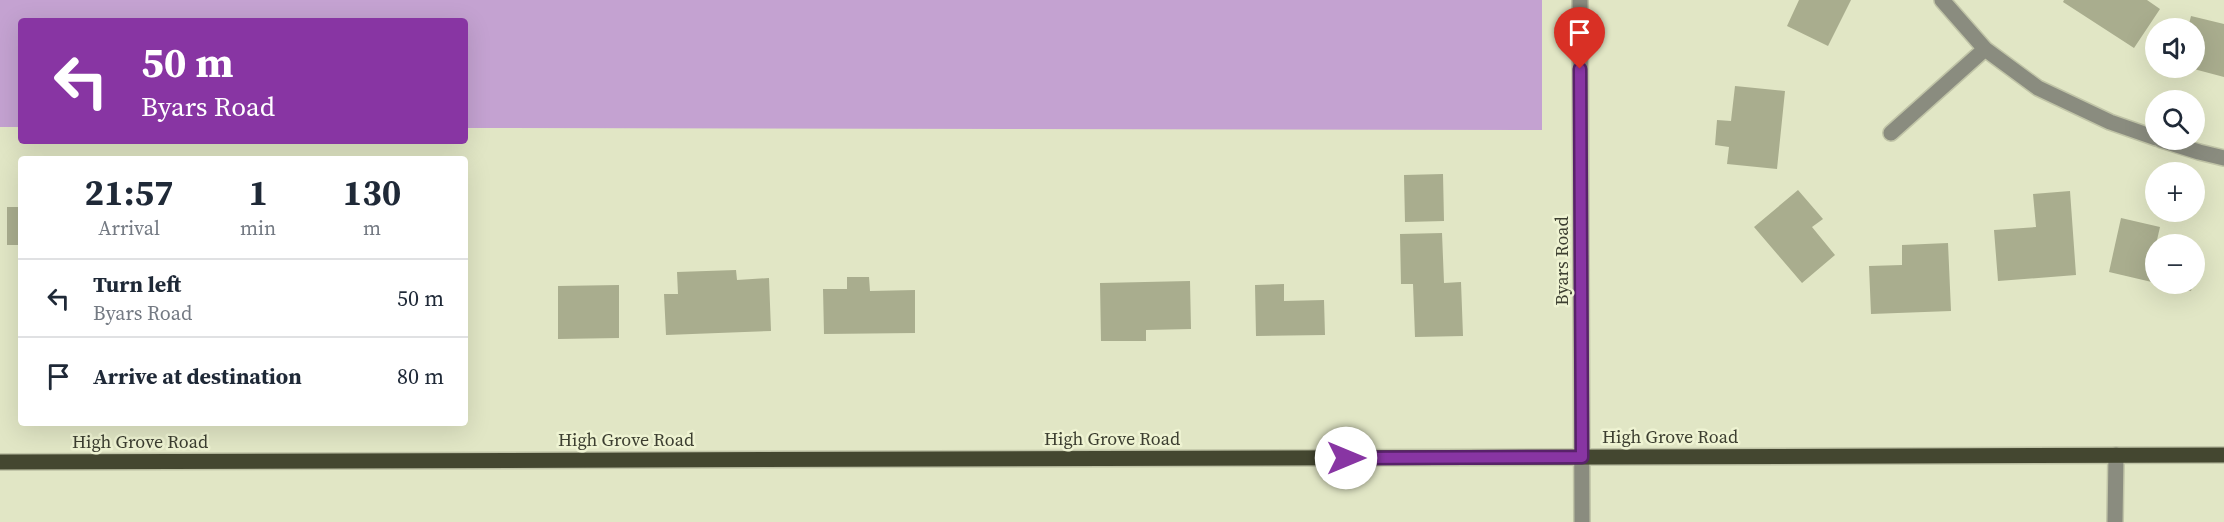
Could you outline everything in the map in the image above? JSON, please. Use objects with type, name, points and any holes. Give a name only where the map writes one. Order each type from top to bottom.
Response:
[{"type":"main road","name":"High Grove Road","points":[[0,462],[2224,455]]},
{"type":"street","name":"Byars Road","points":[[1580,0],[1582,522]]},
{"type":"street","points":[[1942,0],[1985,49],[2038,88],[2110,122],[2145,134]]},
{"type":"street","points":[[1891,133],[1985,49]]},
{"type":"street","points":[[2193,150],[2224,158]]},
{"type":"street","points":[[2115,522],[2116,455]]},
{"type":"shaded area","points":[[0,0],[1542,0],[1542,130],[468,128],[468,18],[18,18],[18,127],[0,127]]},
{"type":"building","points":[[1799,0],[1851,0],[1828,46],[1787,26]]},
{"type":"building","points":[[2064,0],[2147,0],[2160,9],[2154,18],[2145,18],[2145,32],[2134,48],[2063,2]]},
{"type":"building","points":[[2205,19],[2224,24],[2224,77],[2205,72]]},
{"type":"building","points":[[1735,86],[1785,91],[1777,169],[1727,164],[1729,147],[1715,145],[1717,120],[1731,121]]},
{"type":"building","points":[[1443,174],[1444,221],[1405,222],[1404,175]]},
{"type":"building","points":[[1798,190],[1823,219],[1812,227],[1835,255],[1802,283],[1754,227]]},
{"type":"building","points":[[2070,191],[2076,275],[1998,281],[1994,230],[2036,227],[2033,194]]},
{"type":"building","points":[[7,207],[18,207],[18,245],[7,245]]},
{"type":"building","points":[[2121,218],[2160,227],[2158,234],[2145,234],[2145,280],[2109,272]]},
{"type":"building","points":[[1442,233],[1444,283],[1461,282],[1463,336],[1415,337],[1413,284],[1401,284],[1400,234]]},
{"type":"building","points":[[1948,243],[1951,311],[1871,314],[1869,266],[1902,265],[1902,245]]},
{"type":"building","points":[[736,270],[737,280],[769,278],[771,331],[666,335],[664,294],[678,294],[677,272]]},
{"type":"building","points":[[847,277],[869,277],[870,291],[915,290],[915,333],[824,334],[823,289],[847,289]]},
{"type":"building","points":[[1190,281],[1191,329],[1146,330],[1146,341],[1101,341],[1100,283]]},
{"type":"building","points":[[1284,284],[1284,301],[1324,300],[1325,335],[1256,336],[1255,285]]},
{"type":"building","points":[[619,285],[619,338],[558,339],[558,286]]},
{"type":"route","points":[[1346,458],[1582,457],[1580,69]]}]
